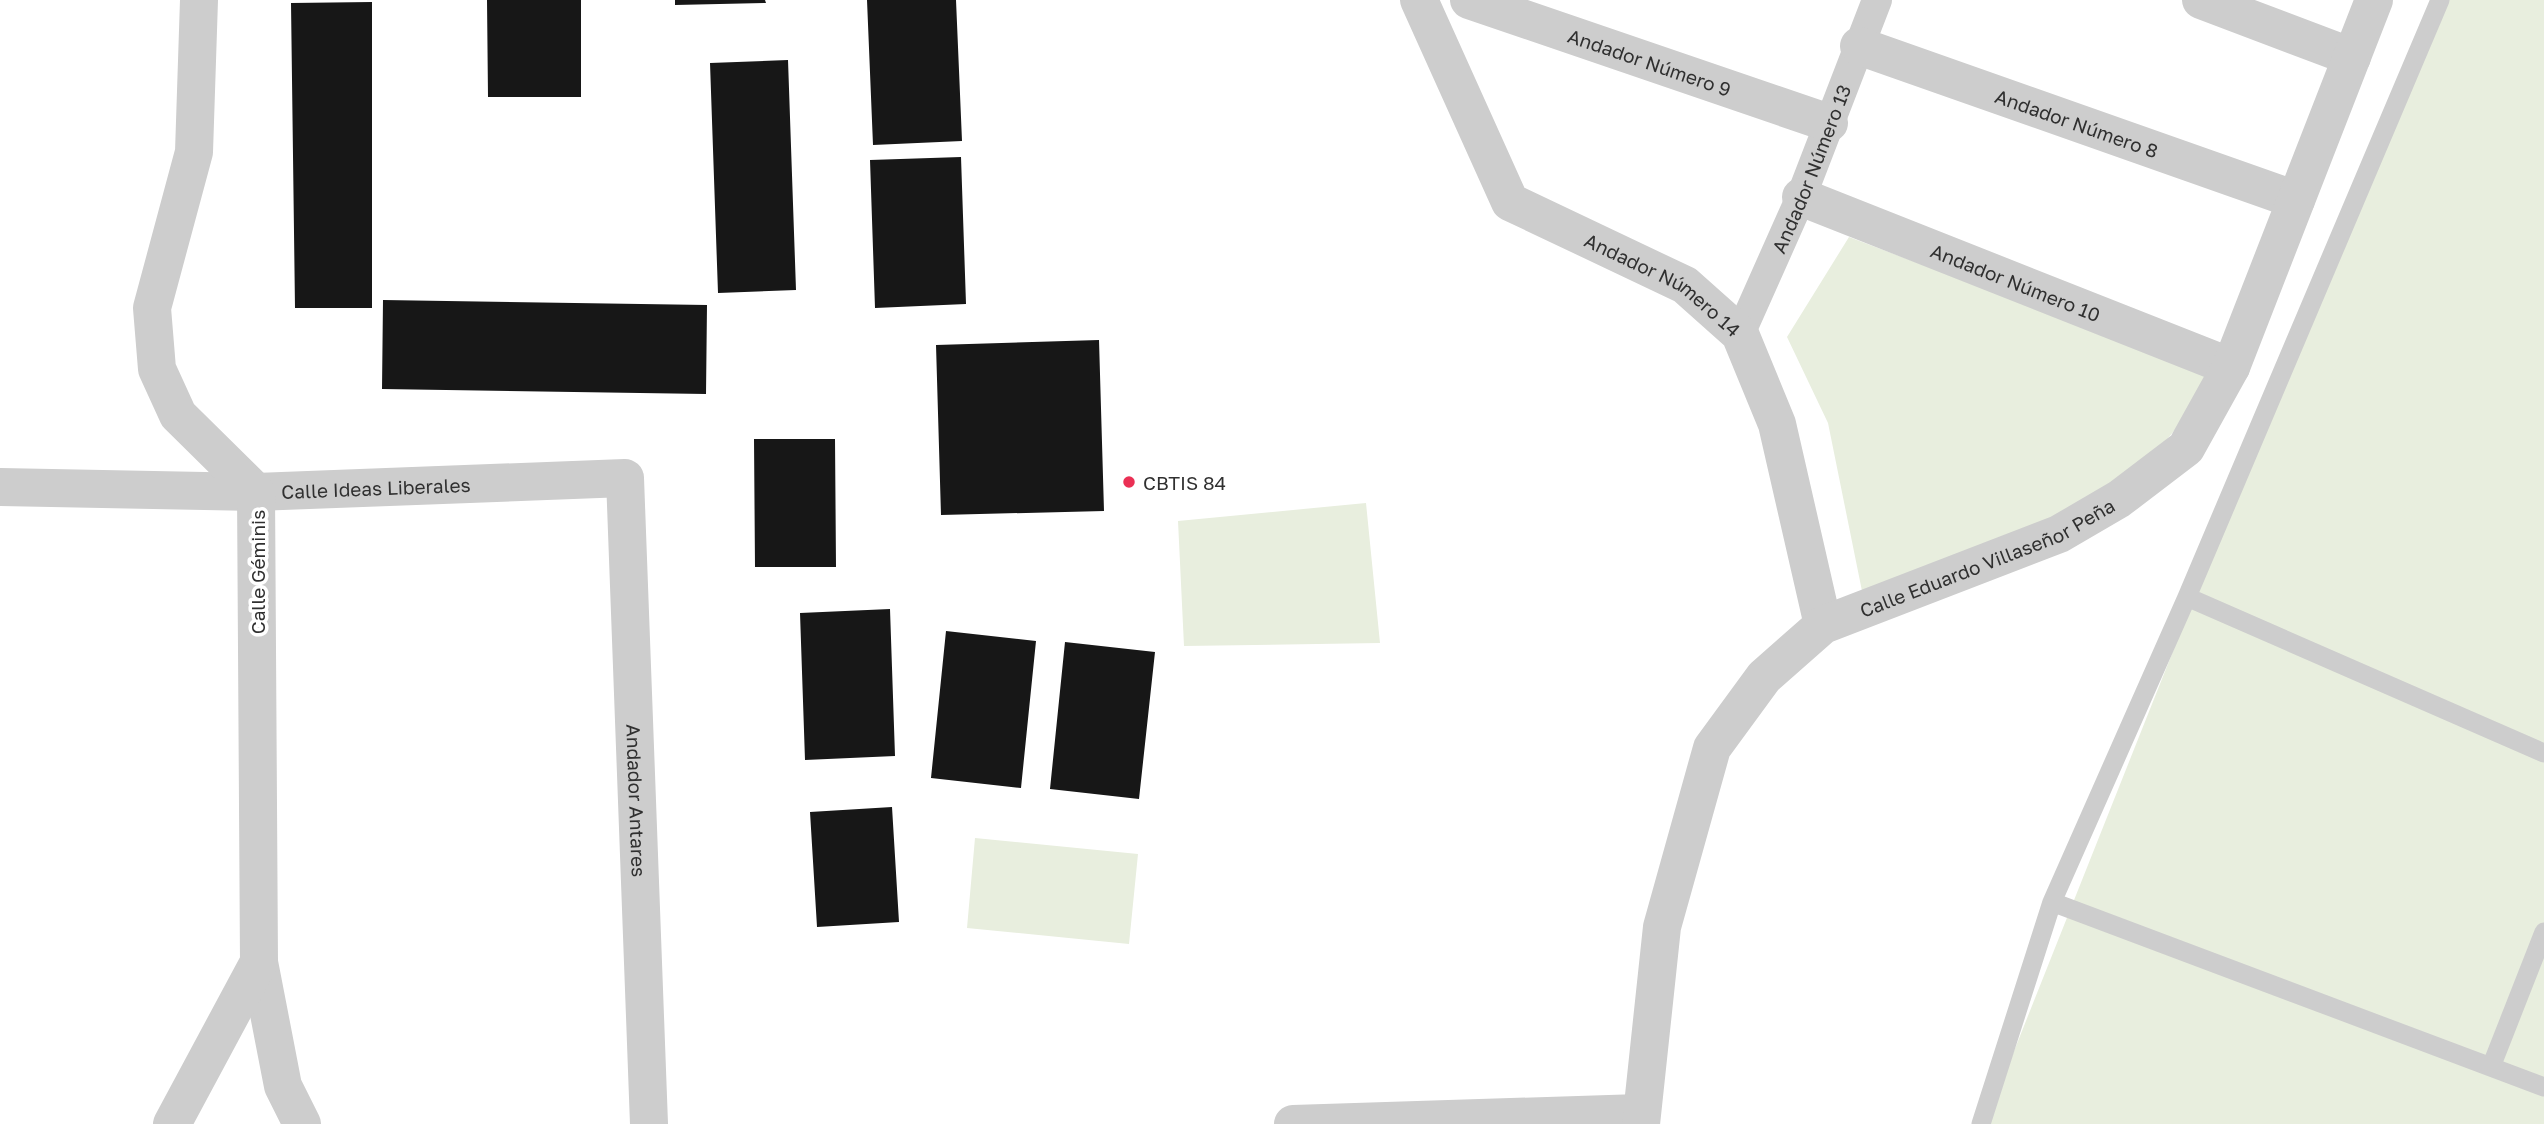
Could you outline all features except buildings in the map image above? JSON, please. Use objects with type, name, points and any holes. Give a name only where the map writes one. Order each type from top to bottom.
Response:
[{"type":"street","name":"Calle Géminis","points":[[172,1124],[259,962],[256,492],[177,415],[157,369],[152,309],[194,152],[199,0]]},
{"type":"street","name":"Andador Número 14","points":[[1419,0],[1510,202],[1685,285],[1740,334],[1777,424],[1823,625]]},
{"type":"street","name":"Andador Número 9","points":[[1469,0],[1829,123]]},
{"type":"street","name":"Andador Número 13","points":[[1740,334],[1801,197],[1877,0]]},
{"type":"street","points":[[2201,0],[2352,57]]},
{"type":"street","name":"Calle Eduardo Villaseñor Peña","points":[[1641,1119],[1662,927],[1712,748],[1764,677],[1823,625],[2059,534],[2119,499],[2186,448],[2231,367],[2374,0]]},
{"type":"street","name":"Andador Número 8","points":[[1859,46],[2296,200]]},
{"type":"street","name":"Andador Número 10","points":[[1801,197],[2231,367]]},
{"type":"street","name":"Calle Ideas Liberales","points":[[0,487],[256,492],[625,478]]},
{"type":"street","name":"Andador Antares","points":[[625,478],[649,1124]]},
{"type":"street","points":[[259,962],[283,1086],[302,1124]]},
{"type":"street","points":[[1293,1124],[1641,1119]]},
{"type":"lane","points":[[1981,1124],[2052,902],[2187,597],[2440,0]]},
{"type":"lane","points":[[2187,597],[2544,752]]},
{"type":"lane","points":[[2052,902],[2544,1087]]},
{"type":"lane","points":[[2491,1067],[2544,932]]},
{"type":"green space","points":[[2432,0],[2544,0],[2544,1124],[1985,1124]]},
{"type":"green space","points":[[1849,237],[2214,375],[2179,425],[2122,493],[1862,591],[1828,423],[1787,337]]},
{"type":"green space","points":[[1366,503],[1380,643],[1184,646],[1178,521]]},
{"type":"green space","points":[[975,838],[1138,854],[1129,944],[967,928]]},
{"type":"place","name":"CBTIS 84","points":[[1129,482]]}]
